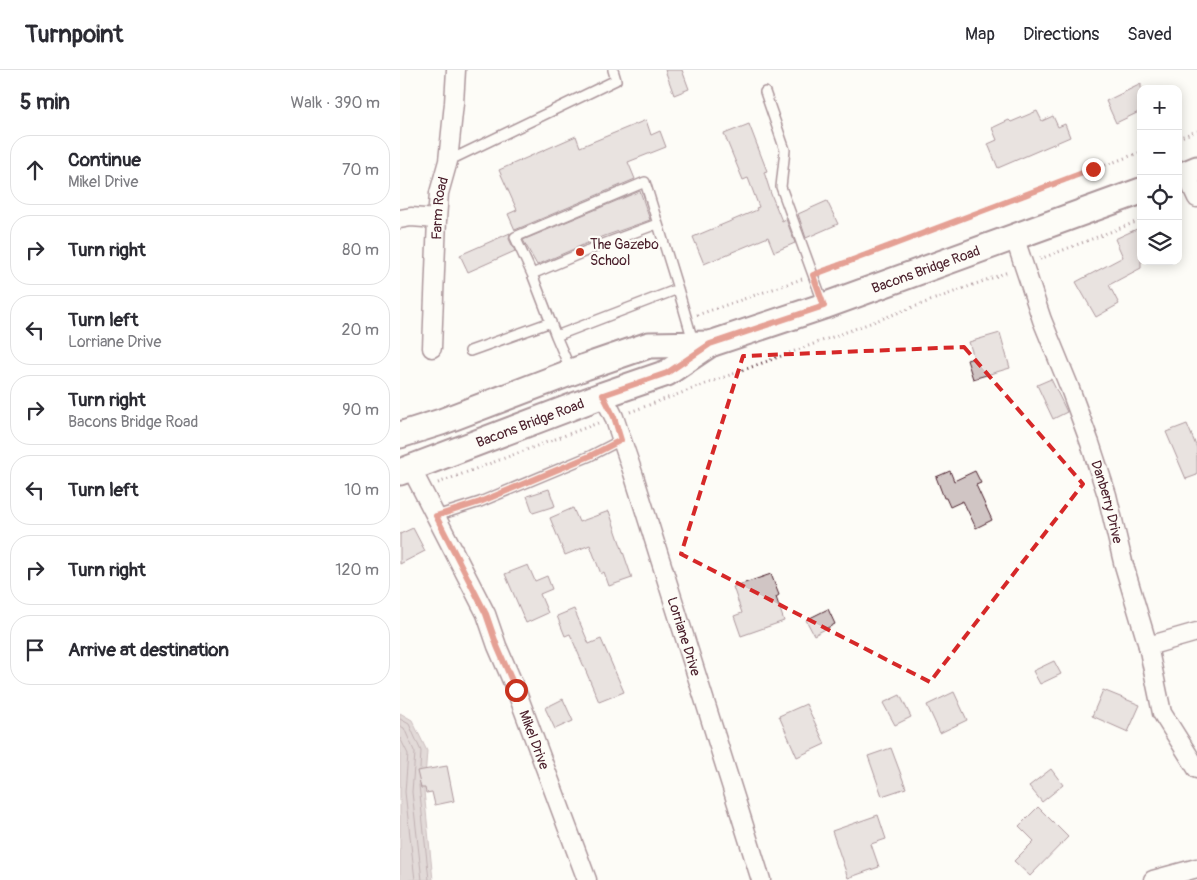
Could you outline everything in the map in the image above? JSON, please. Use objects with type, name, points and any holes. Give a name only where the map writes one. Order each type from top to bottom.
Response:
[{"type":"main road","name":"Bacons Bridge Road","points":[[400,435],[441,422],[649,345],[702,344],[824,306],[1137,192]]},
{"type":"main road","name":"Bacons Bridge Road","points":[[404,462],[667,373],[702,344]]},
{"type":"street","name":"Farm Road","points":[[432,348],[439,193],[448,161],[456,70]]},
{"type":"street","points":[[1187,173],[1197,198]]},
{"type":"street","points":[[400,219],[411,217],[437,219]]},
{"type":"street","name":"Danberry Drive","points":[[1014,236],[1042,320],[1070,386],[1107,495],[1123,562],[1148,646],[1162,713],[1197,769]]},
{"type":"street","name":"Lorriane Drive","points":[[603,395],[614,417],[761,880]]},
{"type":"street","name":"Mikel Drive","points":[[404,462],[436,516],[486,614],[587,880]]},
{"type":"street","points":[[1148,646],[1197,632]]},
{"type":"street","points":[[1153,880],[1197,868]]},
{"type":"lane","points":[[448,161],[616,80],[613,70]]},
{"type":"lane","points":[[765,92],[785,150],[781,186],[824,306]]},
{"type":"lane","points":[[572,372],[515,237],[645,182],[687,318],[702,344]]},
{"type":"lane","points":[[532,274],[598,246],[658,224]]},
{"type":"lane","points":[[556,336],[678,289]]},
{"type":"lane","points":[[470,351],[551,322]]},
{"type":"lane","points":[[436,516],[480,502],[590,456],[621,440]]},
{"type":"path","points":[[1182,137],[1197,131]]},
{"type":"path","points":[[687,318],[813,275],[1137,154]]},
{"type":"path","points":[[1042,258],[1137,222]]},
{"type":"path","points":[[634,411],[1004,274]]},
{"type":"path","points":[[451,478],[594,424]]},
{"type":"highlighted area","points":[[964,347],[1083,484],[930,682],[681,554],[743,356]]},
{"type":"water","points":[[400,713],[412,720],[427,751],[424,791],[433,880],[400,880]]},
{"type":"building","points":[[665,70],[682,70],[689,89],[674,95]]},
{"type":"building","points":[[1137,86],[1137,113],[1116,123],[1106,101]]},
{"type":"building","points":[[1037,111],[1042,121],[1053,116],[1058,127],[1065,124],[1070,137],[998,168],[988,144],[997,140],[992,128]]},
{"type":"building","points":[[646,120],[651,135],[660,131],[666,147],[628,162],[635,179],[515,230],[508,214],[517,210],[499,170],[576,136],[580,147]]},
{"type":"building","points":[[749,124],[767,171],[764,172],[771,194],[782,221],[786,219],[795,243],[774,252],[768,237],[704,264],[693,237],[757,210],[756,208],[759,207],[748,178],[743,180],[724,134]]},
{"type":"building","points":[[640,191],[650,220],[599,238],[537,265],[523,240]]},
{"type":"building","points":[[827,201],[838,224],[806,238],[798,214]]},
{"type":"building","points":[[1137,229],[1137,265],[1141,265],[1141,268],[1109,285],[1119,304],[1096,317],[1076,282],[1123,257],[1115,239]]},
{"type":"building","points":[[510,233],[509,239],[515,251],[468,272],[460,255]]},
{"type":"building","points":[[1000,333],[1010,368],[973,379],[967,360],[974,358],[969,342]]},
{"type":"building","points":[[1051,379],[1067,412],[1053,419],[1037,385]]},
{"type":"building","points":[[1187,424],[1197,448],[1197,475],[1186,479],[1166,432]]},
{"type":"building","points":[[950,471],[954,481],[975,471],[981,483],[976,485],[992,520],[976,528],[963,501],[950,507],[946,498],[944,498],[936,477]]},
{"type":"building","points":[[549,489],[555,506],[533,513],[527,496]]},
{"type":"building","points":[[573,508],[579,522],[609,511],[632,578],[609,586],[604,572],[601,574],[590,545],[565,555],[550,518]]},
{"type":"building","points":[[413,528],[425,551],[400,564],[400,534]]},
{"type":"building","points":[[528,565],[535,581],[547,576],[552,589],[540,594],[548,613],[526,623],[505,574]]},
{"type":"building","points":[[771,574],[779,595],[776,597],[784,621],[741,636],[734,616],[742,613],[733,587]]},
{"type":"building","points":[[574,609],[589,644],[601,639],[624,692],[599,702],[570,634],[565,636],[557,616]]},
{"type":"building","points":[[828,609],[835,624],[814,635],[806,620]]},
{"type":"building","points":[[1054,661],[1061,674],[1040,684],[1033,671]]},
{"type":"building","points":[[1103,690],[1140,705],[1128,732],[1092,716]]},
{"type":"building","points":[[954,692],[967,720],[940,733],[927,705]]},
{"type":"building","points":[[900,695],[911,717],[895,725],[883,703]]},
{"type":"building","points":[[563,699],[573,721],[555,729],[545,708]]},
{"type":"building","points":[[806,704],[825,744],[797,757],[779,716]]},
{"type":"building","points":[[891,748],[906,788],[882,796],[868,756]]},
{"type":"building","points":[[447,766],[454,801],[435,805],[432,792],[426,793],[425,788],[421,788],[417,771]]},
{"type":"building","points":[[1051,769],[1063,785],[1042,802],[1029,786]]},
{"type":"building","points":[[1038,807],[1068,837],[1030,876],[1014,861],[1034,841],[1019,826]]},
{"type":"building","points":[[878,815],[886,839],[871,844],[879,867],[848,878],[832,831]]},
{"type":"place","name":"The Gazebo School","points":[[580,252]]},
{"type":"route","points":[[516,690],[497,646],[486,614],[436,516],[480,502],[590,456],[621,440],[614,417],[603,395],[667,373],[710,344],[824,306],[813,275],[1093,169]]}]
